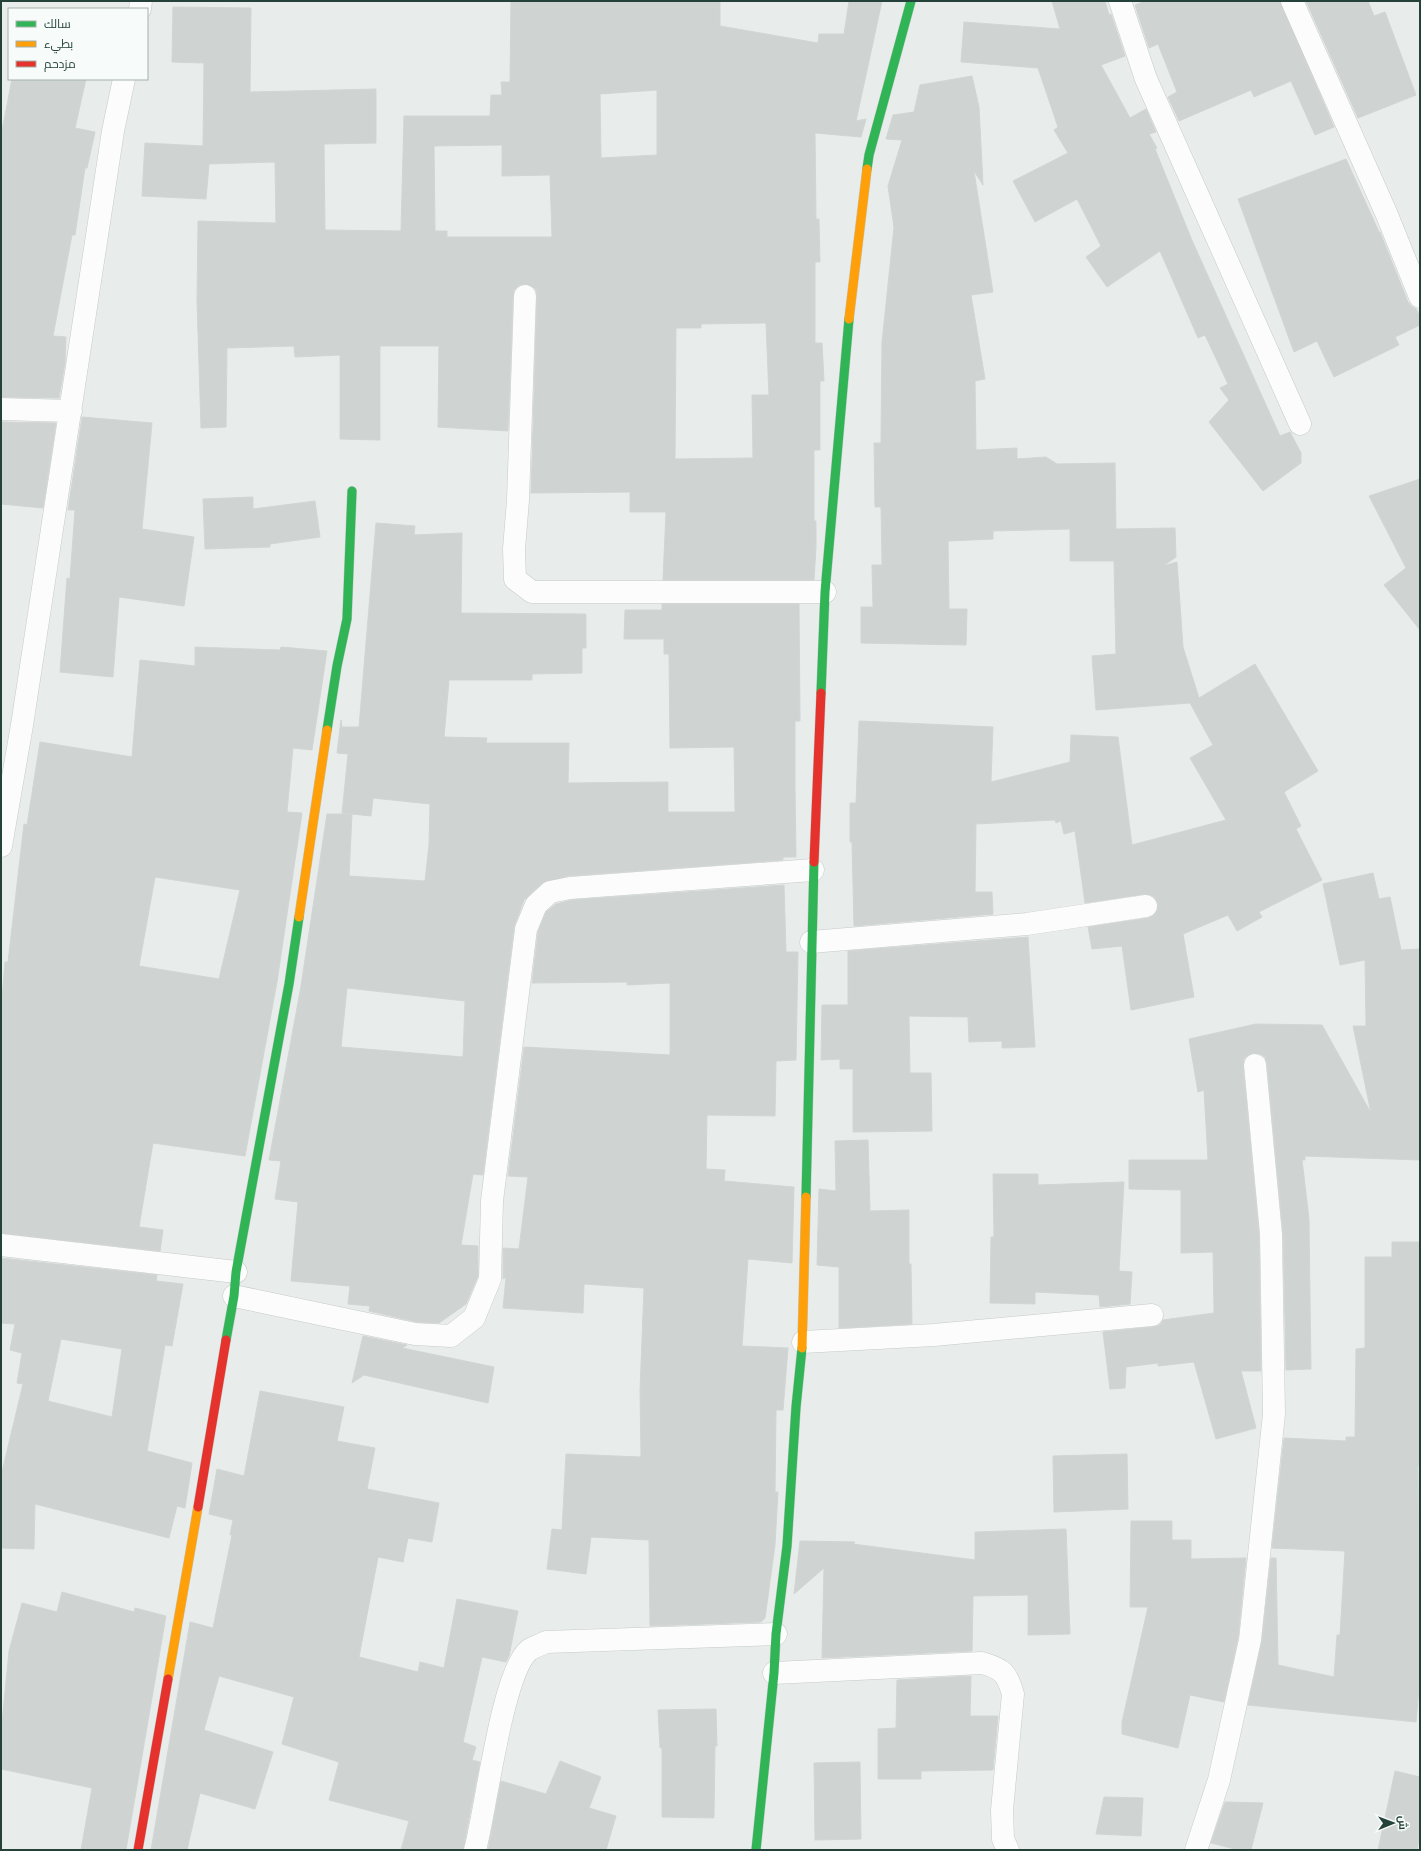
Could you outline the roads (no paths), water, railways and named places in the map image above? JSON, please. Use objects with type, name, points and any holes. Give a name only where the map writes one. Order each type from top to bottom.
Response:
[{"type":"street","points":[[756,1850],[774,1674],[776,1634],[786,1546],[796,1407],[803,1342],[813,870],[825,592],[850,303],[869,155],[911,1]]},
{"type":"street","points":[[1120,1],[1146,79],[1300,424]]},
{"type":"street","points":[[1292,1],[1387,215],[1420,298]]},
{"type":"street","points":[[1,846],[22,725],[113,131],[124,80]]},
{"type":"street","points":[[525,296],[518,500],[514,549],[516,579],[532,592],[825,592]]},
{"type":"street","points":[[1,409],[71,411]]},
{"type":"street","points":[[138,1850],[234,1296],[236,1272],[289,984],[337,666],[347,619],[352,491]]},
{"type":"street","points":[[234,1296],[415,1334],[451,1336],[474,1318],[490,1279],[492,1202],[526,929],[536,905],[550,892],[570,888],[813,870]]},
{"type":"street","points":[[811,942],[1027,924],[1146,906]]},
{"type":"street","points":[[1196,1850],[1219,1780],[1250,1640],[1274,1414],[1271,1234],[1255,1065]]},
{"type":"street","points":[[1,1245],[236,1272]]},
{"type":"street","points":[[803,1342],[934,1335],[1152,1314]]},
{"type":"street","points":[[475,1850],[505,1707],[517,1669],[529,1650],[546,1642],[776,1634]]},
{"type":"street","points":[[774,1674],[982,1663],[999,1668],[1010,1682],[1013,1694],[1002,1810],[1003,1839],[1008,1850]]}]
